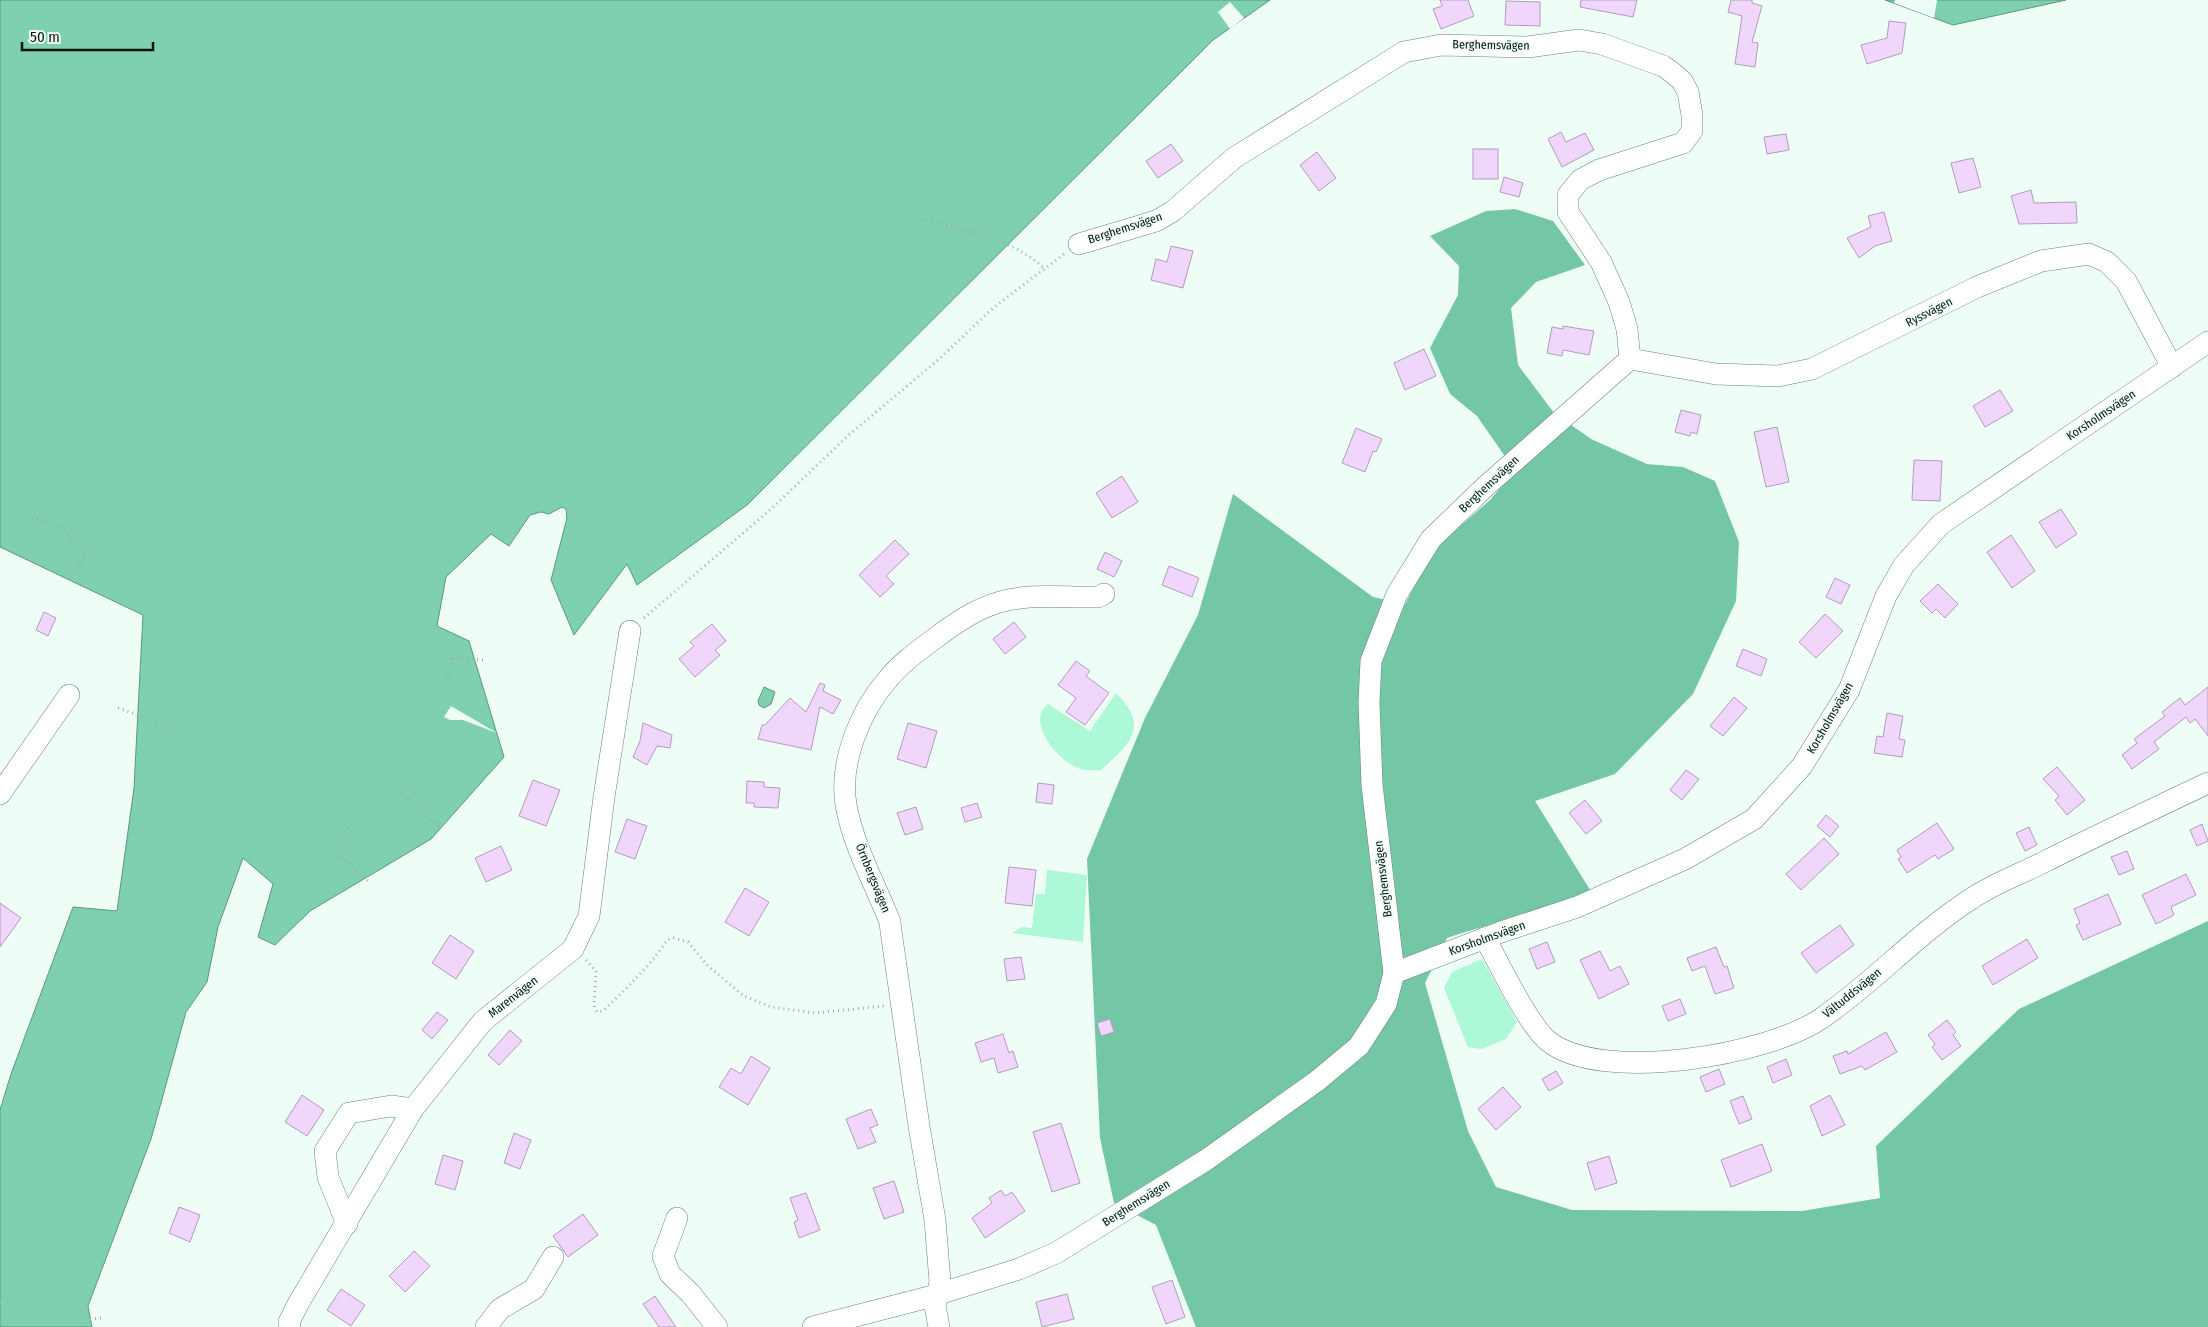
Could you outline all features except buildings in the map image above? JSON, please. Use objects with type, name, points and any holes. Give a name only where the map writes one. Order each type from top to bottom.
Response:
[{"type":"street","name":"Berghemsvägen","points":[[813,1327],[937,1294],[1020,1269],[1056,1253],[1206,1160],[1317,1081],[1359,1046],[1386,1004],[1394,973],[1372,785],[1371,661],[1393,602],[1431,539],[1486,486],[1630,359],[1627,328],[1619,302],[1602,262],[1568,212],[1568,195],[1580,180],[1599,170],[1683,143],[1692,130],[1692,115],[1688,92],[1682,81],[1663,66],[1602,44],[1579,40],[1528,47],[1441,44],[1404,52],[1234,158],[1173,211],[1156,220],[1079,244]]},
{"type":"street","name":"Ryssvägen","points":[[1630,359],[1716,374],[1778,376],[1812,370],[1977,287],[2041,261],[2089,254],[2107,262],[2126,281],[2172,367]]},
{"type":"street","name":"Korsholmsvägen","points":[[1394,973],[1484,938],[1577,907],[1685,859],[1754,820],[1802,766],[1849,690],[1886,596],[1904,565],[1941,524],[2208,342]]},
{"type":"street","name":"Örnbergsvägen","points":[[939,1327],[934,1306],[940,1282],[935,1220],[919,1126],[890,922],[858,842],[846,804],[845,784],[850,750],[867,708],[888,679],[904,662],[959,620],[999,602],[1036,596],[1098,596],[1104,594]]},
{"type":"street","name":"Marenvägen","points":[[290,1327],[289,1322],[298,1304],[347,1224],[413,1109],[483,1021],[565,957],[577,943],[584,930],[589,916],[604,797],[630,631]]},
{"type":"street","points":[[0,794],[69,694]]},
{"type":"street","name":"Vältuddsvägen","points":[[1484,938],[1541,1032],[1546,1039],[1560,1049],[1574,1055],[1626,1063],[1655,1063],[1731,1051],[1778,1039],[1821,1019],[1973,897],[2208,784]]},
{"type":"street","points":[[347,1224],[328,1177],[325,1151],[349,1113],[391,1106],[413,1109]]},
{"type":"street","points":[[677,1218],[664,1256],[670,1274],[691,1294],[717,1327]]},
{"type":"street","points":[[486,1327],[500,1309],[534,1290],[553,1257]]},
{"type":"path","points":[[922,219],[996,239],[1034,258],[1045,269]]},
{"type":"path","points":[[630,631],[771,509],[850,434],[938,360],[993,308],[1079,244]]},
{"type":"path","points":[[32,518],[63,529],[86,556],[69,580]]},
{"type":"path","points":[[446,682],[453,658],[485,660]]},
{"type":"path","points":[[118,708],[180,730]]},
{"type":"path","points":[[401,792],[440,828]]},
{"type":"path","points":[[349,828],[331,847],[368,881]]},
{"type":"path","points":[[594,966],[596,971],[594,1005],[598,1012],[603,1011],[637,979],[659,954],[667,940],[674,938],[688,942],[707,966],[744,996],[771,1007],[815,1013],[902,1004]]},
{"type":"path","points":[[1294,1097],[1356,1229],[1402,1280],[1401,1312],[1408,1327]]},
{"type":"path","points":[[85,1319],[104,1318]]},
{"type":"shaded area","points":[[0,0],[1270,0],[1213,40],[747,505],[637,585],[627,564],[574,635],[551,580],[567,518],[566,509],[562,507],[549,514],[541,512],[530,515],[509,546],[491,534],[446,577],[437,626],[469,641],[504,757],[431,839],[310,911],[275,945],[258,937],[273,884],[243,858],[218,927],[207,982],[186,1012],[151,1139],[88,1306],[92,1327],[0,1327],[0,1110],[11,1074],[73,907],[117,911],[134,788],[143,615],[0,547]]},
{"type":"shaded area","points":[[1885,0],[2066,0],[1953,25]]},
{"type":"shaded area","points":[[1515,209],[1553,221],[1585,265],[1536,282],[1511,308],[1518,365],[1554,413],[1591,439],[1647,464],[1683,467],[1715,481],[1739,542],[1736,601],[1693,694],[1615,774],[1535,801],[1592,893],[1539,912],[1447,938],[1425,983],[1468,1131],[1496,1187],[1572,1210],[1802,1211],[1880,1198],[1876,1146],[2019,1009],[2208,921],[2208,1327],[1196,1327],[1156,1225],[1114,1203],[1100,1138],[1087,859],[1145,718],[1198,615],[1233,494],[1373,597],[1405,604],[1434,549],[1490,500],[1515,471],[1477,416],[1450,394],[1430,348],[1458,295],[1459,266],[1430,236],[1486,211]]},
{"type":"shaded area","points":[[764,687],[775,692],[771,704],[764,708],[759,705],[758,701]]},
{"type":"shaded area","points":[[1116,693],[1127,705],[1134,725],[1127,743],[1101,770],[1081,769],[1066,761],[1046,739],[1040,721],[1042,712],[1048,704],[1090,731]]},
{"type":"shaded area","points":[[1047,870],[1087,875],[1083,942],[1012,933],[1022,927],[1032,928],[1036,894],[1045,894]]},
{"type":"shaded area","points":[[1482,959],[1517,1022],[1506,1039],[1481,1049],[1468,1047],[1444,988],[1452,972]]},
{"type":"pier","points":[[1895,0],[1937,0],[1934,18],[1894,3]]},
{"type":"pier","points":[[1230,2],[1244,18],[1230,29],[1218,12]]},
{"type":"pier","points":[[451,706],[497,733],[463,720],[450,720],[444,717]]}]
